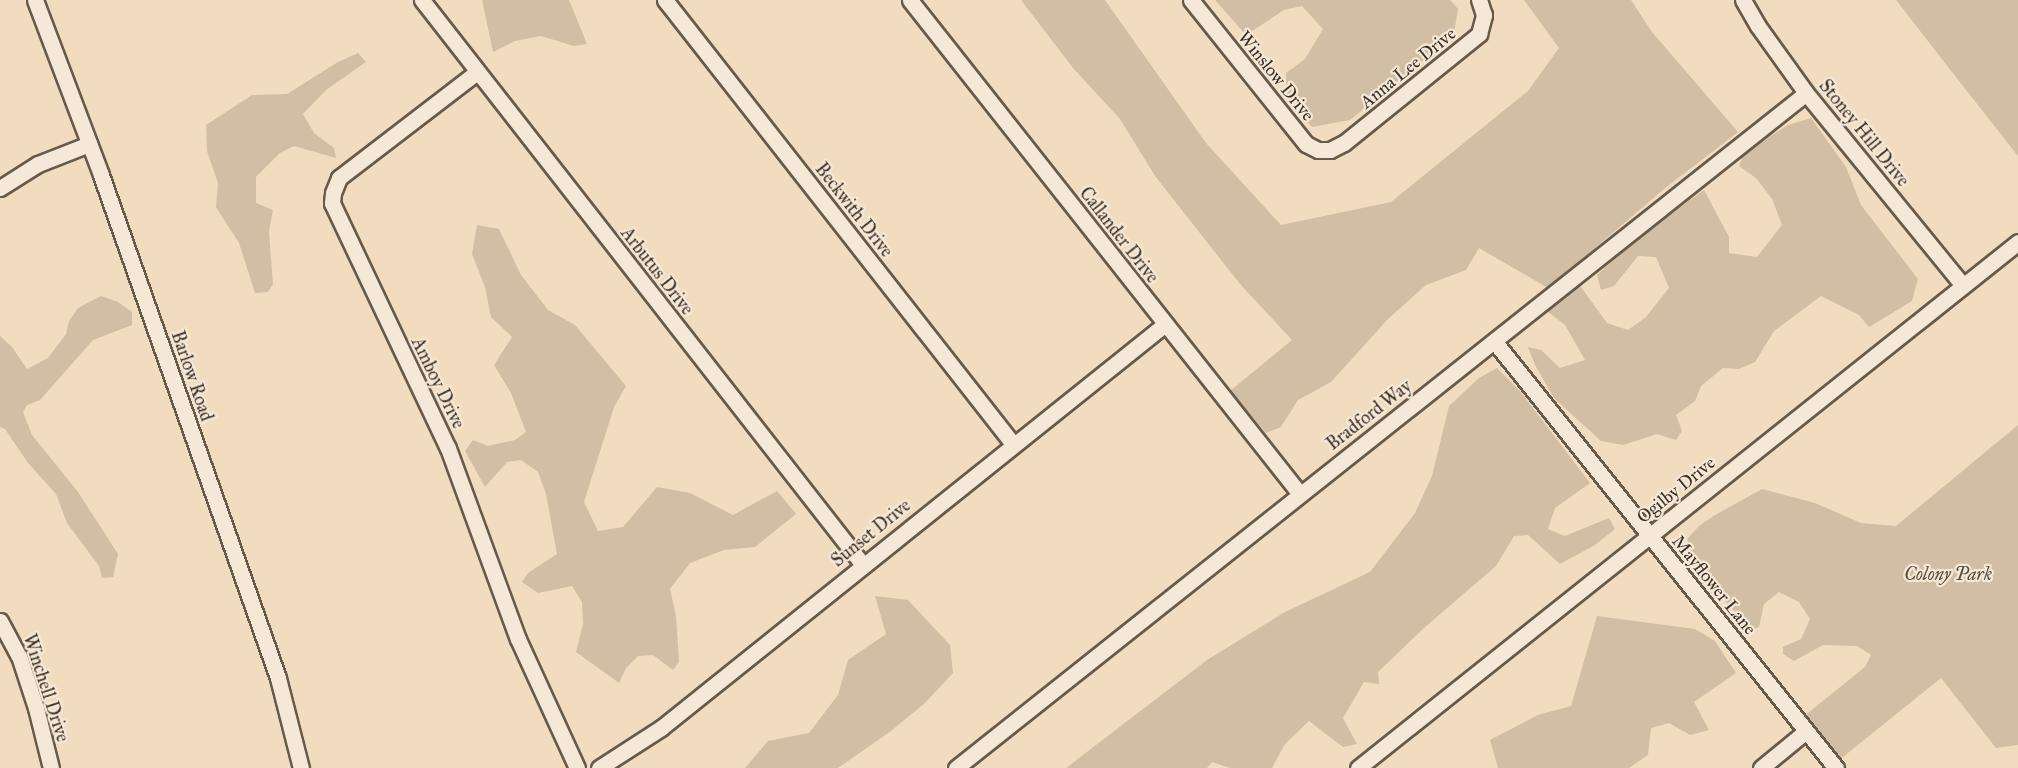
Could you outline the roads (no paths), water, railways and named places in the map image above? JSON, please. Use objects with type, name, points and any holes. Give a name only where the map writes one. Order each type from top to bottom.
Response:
[{"type":"street","name":"Barlow Road","points":[[35,0],[89,144],[278,678],[301,768]]},
{"type":"street","name":"Arbutus Drive","points":[[422,0],[863,565]]},
{"type":"street","name":"Beckwith Drive","points":[[665,0],[1013,444]]},
{"type":"street","name":"Callander Drive","points":[[910,0],[1299,494]]},
{"type":"street","name":"Winslow Drive","points":[[1191,0],[1306,144],[1318,150],[1330,150],[1344,143]]},
{"type":"street","name":"Anna Lee Drive","points":[[1344,143],[1479,34],[1484,15],[1479,0]]},
{"type":"street","name":"Stoney Hill Drive","points":[[1743,0],[1758,26],[1806,93],[1962,284]]},
{"type":"street","name":"Amboy Drive","points":[[477,72],[339,178],[332,203],[448,448],[518,639],[577,768]]},
{"type":"street","name":"Bradford Way","points":[[956,768],[1806,93]]},
{"type":"street","points":[[0,188],[38,164],[89,144]]},
{"type":"street","name":"Ogilby Drive","points":[[1358,768],[1651,536],[1962,284],[2018,242]]},
{"type":"street","name":"Sunset Drive","points":[[599,768],[661,728],[1164,325]]},
{"type":"street","name":"Mayflower Lane","points":[[1494,341],[1836,768]]},
{"type":"street","name":"Winchell Drive","points":[[0,621],[19,656],[36,708],[51,768]]},
{"type":"street","points":[[1761,768],[1806,731]]},
{"type":"park label","name":"Colony Park","points":[[1948,574]]}]
